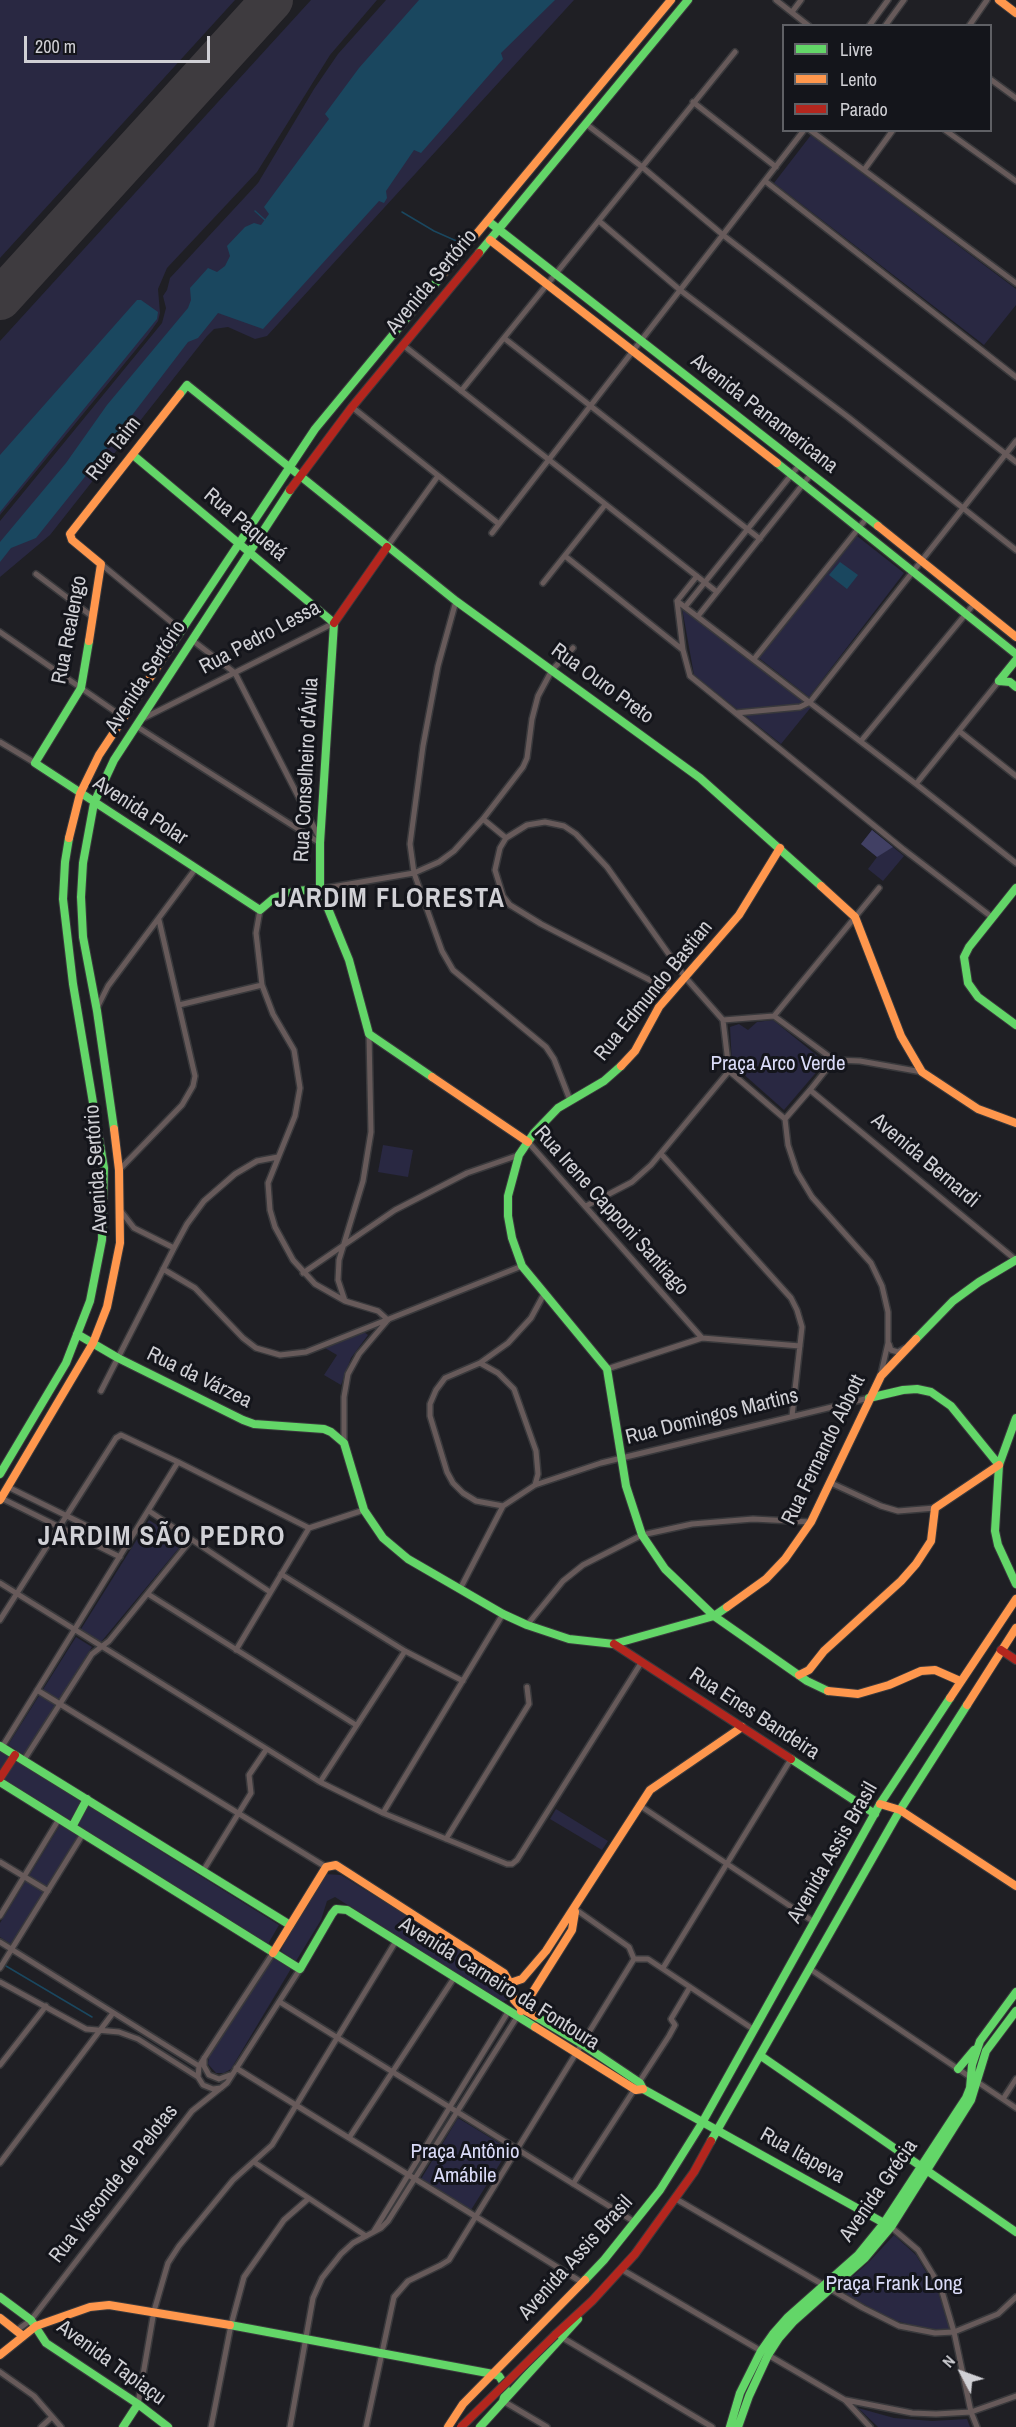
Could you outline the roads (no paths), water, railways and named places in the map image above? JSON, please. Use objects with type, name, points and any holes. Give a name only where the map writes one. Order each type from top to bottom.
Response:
[{"type":"main road","name":"Avenida Sertório","points":[[0,1474],[66,1363],[90,1301],[102,1239],[104,1168],[73,984],[64,911],[65,862],[81,794],[99,755],[123,717],[315,429],[378,350],[489,221],[671,0]]},
{"type":"main road","name":"Avenida Sertório","points":[[1,1499],[93,1343],[107,1307],[120,1243],[119,1170],[97,1011],[83,937],[81,897],[83,863],[94,803],[114,760],[299,476],[351,407],[688,0]]},
{"type":"main road","points":[[999,0],[1016,12]]},
{"type":"main road","name":"Avenida Panamericana","points":[[489,221],[812,473],[866,519],[1016,637]]},
{"type":"main road","name":"Avenida Panamericana","points":[[490,240],[633,350],[1016,654]]},
{"type":"main road","name":"Rua Ouro Preto","points":[[187,385],[456,601],[700,778],[855,917],[901,1036],[921,1072]]},
{"type":"main road","name":"Rua Taim","points":[[101,564],[70,536],[187,385]]},
{"type":"main road","name":"Rua Paquetá","points":[[133,455],[334,623]]},
{"type":"main road","name":"Rua Pedro Lessa","points":[[334,623],[387,547]]},
{"type":"main road","points":[[899,562],[908,552]]},
{"type":"main road","name":"Rua Realengo","points":[[35,763],[81,688],[101,564]]},
{"type":"main road","name":"Rua Conselheiro d'Ávila","points":[[334,623],[320,841],[320,889],[349,960],[369,1034]]},
{"type":"main road","points":[[1013,684],[999,681],[1016,660]]},
{"type":"main road","points":[[1007,670],[1013,684]]},
{"type":"main road","name":"Avenida Polar","points":[[35,763],[260,910]]},
{"type":"main road","name":"Rua Edmundo Bastian","points":[[780,848],[739,915],[672,992],[643,1033],[635,1050],[604,1081],[570,1100],[545,1121],[519,1155],[508,1196],[508,1216],[512,1238],[522,1266],[602,1360],[607,1369],[626,1486],[642,1535],[665,1569],[714,1616],[807,1681],[830,1692],[858,1694],[889,1685],[921,1671],[935,1670],[960,1681]]},
{"type":"main road","points":[[1016,888],[969,946],[964,957],[968,983],[978,997],[1016,1025]]},
{"type":"main road","points":[[260,910],[282,895],[320,889]]},
{"type":"main road","name":"Rua Irene Capponi Santiago","points":[[369,1034],[528,1142]]},
{"type":"main road","points":[[921,1072],[978,1109],[1016,1123]]},
{"type":"main road","points":[[880,1376],[953,1301],[1016,1260]]},
{"type":"main road","name":"Rua da Várzea","points":[[77,1334],[118,1358],[243,1420],[266,1426],[324,1429],[338,1436],[344,1443]]},
{"type":"main road","name":"Rua Fernando Abbott","points":[[344,1443],[364,1510],[383,1538],[408,1559],[503,1614],[528,1625],[569,1639],[614,1644],[714,1616],[766,1579],[785,1559],[811,1522],[880,1376]]},
{"type":"main road","name":"Rua Domingos Martins","points":[[869,1398],[903,1390],[917,1389],[931,1392],[951,1406],[999,1465]]},
{"type":"main road","points":[[1016,1418],[999,1465],[995,1531],[998,1545],[1016,1584]]},
{"type":"main road","points":[[799,1675],[809,1670],[824,1651],[901,1581],[916,1564],[931,1541],[935,1508],[999,1465]]},
{"type":"main road","name":"Avenida Assis Brasil","points":[[449,2425],[463,2404],[604,2260],[672,2173],[880,1804],[1016,1599]]},
{"type":"main road","points":[[723,1622],[724,1609]]},
{"type":"main road","name":"Avenida Assis Brasil","points":[[480,2427],[635,2254],[676,2199],[719,2130],[900,1810],[1016,1628]]},
{"type":"main road","name":"Rua Enes Bandeira","points":[[614,1644],[875,1814]]},
{"type":"main road","points":[[1001,1650],[1016,1660]]},
{"type":"main road","points":[[807,1681],[809,1670]]},
{"type":"main road","points":[[510,1983],[522,1978],[546,1951],[575,1909],[639,1805],[654,1787],[742,1727]]},
{"type":"main road","points":[[1,1746],[290,1925]]},
{"type":"main road","points":[[15,1755],[0,1780],[300,1969]]},
{"type":"main road","points":[[72,1827],[87,1799]]},
{"type":"main road","points":[[880,1804],[900,1810],[1016,1886]]},
{"type":"main road","name":"Avenida Carneiro da Fontoura","points":[[326,1867],[336,1865],[492,1964],[504,1973],[510,1983],[514,2000],[522,2009],[582,2044],[640,2087]]},
{"type":"main road","points":[[273,1953],[326,1867]]},
{"type":"main road","name":"Avenida Carneiro da Fontoura","points":[[336,1909],[347,1910],[576,2053],[702,2123],[719,2130]]},
{"type":"main road","name":"Rua Visconde de Pelotas","points":[[300,1969],[336,1909]]},
{"type":"main road","points":[[517,2017],[572,1930],[575,1909]]},
{"type":"main road","points":[[563,1924],[572,1930]]},
{"type":"main road","name":"Avenida Grécia","points":[[975,2081],[972,2065],[980,2041],[1016,1992]]},
{"type":"main road","name":"Avenida Grécia","points":[[730,2427],[736,2403],[765,2353],[888,2225],[966,2098],[975,2081],[982,2058],[1016,2011]]},
{"type":"main road","points":[[958,2069],[980,2041]]},
{"type":"main road","points":[[760,2056],[1016,2232]]},
{"type":"main road","name":"Rua Itapeva","points":[[719,2130],[888,2225]]},
{"type":"main road","name":"Avenida Tapiaçu","points":[[0,2297],[34,2323],[46,2343],[138,2404],[168,2427]]},
{"type":"main road","points":[[0,2355],[20,2333],[34,2323],[90,2307],[109,2306],[154,2311],[493,2374],[499,2376],[505,2385],[503,2401]]},
{"type":"main road","points":[[0,2318],[20,2333]]},
{"type":"main road","points":[[461,2427],[559,2337]]},
{"type":"main road","name":"Avenida Grécia","points":[[738,2427],[765,2353]]},
{"type":"main road","points":[[123,2427],[138,2404]]},
{"type":"street","points":[[776,0],[807,24]]},
{"type":"street","points":[[792,12],[801,0]]},
{"type":"street","points":[[886,24],[904,0]]},
{"type":"street","points":[[970,24],[987,0]]},
{"type":"street","points":[[870,24],[887,1],[897,10]]},
{"type":"street","points":[[461,391],[735,52]]},
{"type":"street","points":[[992,80],[1016,98]]},
{"type":"street","points":[[693,102],[776,166]]},
{"type":"street","points":[[586,124],[641,166],[723,235],[1016,462]]},
{"type":"street","points":[[492,533],[802,132]]},
{"type":"street","points":[[813,132],[1016,283]]},
{"type":"street","points":[[864,170],[892,132]]},
{"type":"street","points":[[948,132],[1016,181]]},
{"type":"street","points":[[765,180],[1016,377]]},
{"type":"street","points":[[599,221],[680,290],[1016,550]]},
{"type":"street","points":[[504,338],[760,539]]},
{"type":"street","points":[[403,345],[717,592]]},
{"type":"street","points":[[351,407],[499,524]]},
{"type":"street","points":[[736,713],[801,707],[810,702],[910,572],[1016,441]]},
{"type":"street","points":[[685,607],[800,464]]},
{"type":"street","points":[[698,616],[812,473]]},
{"type":"street","name":"Rua Pedro Lessa","points":[[387,547],[438,476]]},
{"type":"street","points":[[543,583],[605,505]]},
{"type":"street","points":[[754,659],[866,519]]},
{"type":"street","points":[[565,556],[683,650]]},
{"type":"street","points":[[101,564],[181,630]]},
{"type":"street","points":[[36,574],[93,617]]},
{"type":"street","points":[[697,576],[677,601],[683,650],[690,676],[993,918]]},
{"type":"street","points":[[456,601],[438,666],[423,746],[410,844],[414,873],[442,951],[453,970],[546,1047],[554,1059],[570,1100]]},
{"type":"street","points":[[677,601],[1016,863]]},
{"type":"street","points":[[861,741],[974,604]]},
{"type":"street","name":"Rua Pedro Lessa","points":[[138,722],[334,623]]},
{"type":"street","points":[[0,633],[123,717]]},
{"type":"street","points":[[192,639],[235,672],[320,841]]},
{"type":"street","points":[[320,889],[414,873],[439,862],[454,850],[483,819],[523,767],[527,758],[534,708],[552,670],[573,648]]},
{"type":"street","points":[[916,784],[999,681]]},
{"type":"street","points":[[138,722],[320,841]]},
{"type":"street","points":[[958,731],[1016,776]]},
{"type":"street","name":"Avenida Polar","points":[[0,742],[35,763]]},
{"type":"street","points":[[483,819],[506,838]]},
{"type":"street","points":[[672,992],[541,924],[510,905],[502,896],[495,870],[500,848],[506,838],[527,825],[545,822],[564,826],[576,834],[607,867],[685,977],[723,1020],[729,1071],[785,1119],[834,1060]]},
{"type":"street","points":[[97,1011],[108,986],[196,868]]},
{"type":"street","points":[[774,1016],[879,888]]},
{"type":"street","points":[[260,910],[256,933],[262,985],[273,1014],[294,1050],[300,1088],[295,1116],[268,1183],[270,1210],[282,1244],[303,1273],[315,1284],[345,1301],[378,1311],[388,1320]]},
{"type":"street","points":[[119,1170],[182,1105],[193,1086],[195,1076],[159,920]]},
{"type":"street","points":[[179,1005],[262,985]]},
{"type":"street","points":[[723,1020],[774,1016],[834,1060],[860,1061],[921,1072]]},
{"type":"street","name":"Rua Conselheiro d'Ávila","points":[[345,1301],[338,1280],[342,1248],[363,1181],[371,1132],[369,1034]]},
{"type":"street","points":[[586,1206],[632,1182],[662,1155],[729,1071]]},
{"type":"street","name":"Avenida Bernardi","points":[[810,1090],[1016,1260]]},
{"type":"street","name":"Rua Fernando Abbott","points":[[785,1119],[788,1145],[797,1172],[812,1197],[871,1263],[882,1286],[888,1312],[888,1343],[880,1376]]},
{"type":"street","name":"Rua Irene Capponi Santiago","points":[[528,1142],[702,1338]]},
{"type":"street","points":[[303,1273],[395,1210],[467,1173],[519,1155]]},
{"type":"street","points":[[662,1155],[791,1299],[802,1327],[792,1416]]},
{"type":"street","points":[[101,1391],[174,1248],[204,1202],[235,1174],[256,1161],[278,1157]]},
{"type":"street","points":[[119,1208],[134,1227],[174,1248]]},
{"type":"street","points":[[163,1269],[195,1288],[239,1334],[256,1348],[280,1355],[306,1352],[522,1266]]},
{"type":"street","points":[[503,1506],[476,1501],[453,1483],[447,1472],[430,1416],[430,1404],[445,1378],[495,1354],[521,1329],[531,1318],[544,1294]]},
{"type":"street","name":"Rua Fernando Abbott","points":[[344,1443],[344,1397],[348,1374],[359,1354],[388,1320]]},
{"type":"street","points":[[607,1369],[702,1338],[800,1346]]},
{"type":"street","points":[[888,1343],[891,1350],[898,1352],[908,1347]]},
{"type":"street","points":[[480,1363],[498,1372],[514,1389],[536,1451],[538,1474],[535,1485]]},
{"type":"street","name":"Rua Domingos Martins","points":[[460,1590],[503,1506],[535,1485],[621,1458],[869,1398]]},
{"type":"street","points":[[0,1620],[118,1436],[121,1435],[309,1528]]},
{"type":"street","points":[[1,1746],[128,1546],[178,1462]]},
{"type":"street","points":[[831,1483],[881,1506],[898,1511],[935,1508]]},
{"type":"street","points":[[8,1487],[128,1546]]},
{"type":"street","points":[[1,1499],[120,1557]]},
{"type":"street","points":[[236,1650],[309,1528],[364,1510]]},
{"type":"street","points":[[149,1511],[270,1592]]},
{"type":"street","points":[[528,1625],[563,1581],[583,1565],[642,1535],[692,1524],[753,1518],[811,1522]]},
{"type":"street","points":[[24,1760],[92,1654],[109,1641],[191,1540]]},
{"type":"street","points":[[281,1575],[405,1651],[463,1681]]},
{"type":"street","points":[[0,1583],[320,1782],[383,1813],[507,1864],[512,1864],[517,1860],[641,1663]]},
{"type":"street","points":[[148,1594],[356,1725]]},
{"type":"street","points":[[383,1813],[503,1614]]},
{"type":"street","points":[[320,1782],[405,1651]]},
{"type":"street","points":[[446,1839],[529,1704],[527,1687]]},
{"type":"street","points":[[38,1690],[326,1867]]},
{"type":"street","points":[[203,1871],[251,1793],[249,1775],[266,1750]]},
{"type":"street","points":[[663,1968],[791,1759]]},
{"type":"street","points":[[639,1805],[814,1922]]},
{"type":"street","points":[[0,1916],[59,1819]]},
{"type":"street","points":[[0,1968],[83,1834]]},
{"type":"street","points":[[0,1862],[48,1891]]},
{"type":"street","points":[[575,1909],[629,1947],[634,1959]]},
{"type":"street","points":[[138,2404],[154,2311],[165,2268],[179,2246],[233,2180],[272,2145],[396,1941]]},
{"type":"street","points":[[0,1942],[199,2066]]},
{"type":"street","points":[[198,2077],[199,2066],[204,2056],[273,1953]]},
{"type":"street","points":[[634,1959],[648,1959],[753,2029]]},
{"type":"street","points":[[366,2427],[391,2303],[397,2292],[408,2281],[446,2263],[634,1959]]},
{"type":"street","name":"Rua Visconde de Pelotas","points":[[34,2323],[192,2111],[223,2086],[300,1969]]},
{"type":"street","points":[[810,1969],[1016,2108]]},
{"type":"street","points":[[349,2138],[454,1978]]},
{"type":"street","points":[[0,1982],[80,2027],[119,2032],[138,2039],[198,2077],[208,2088],[223,2086]]},
{"type":"street","points":[[573,2184],[640,2087],[675,2025],[671,2019],[690,1987]]},
{"type":"street","points":[[280,2002],[635,2222]]},
{"type":"street","points":[[0,2065],[46,2006]]},
{"type":"street","points":[[373,2232],[508,2012]]},
{"type":"street","points":[[0,2163],[113,2013]]},
{"type":"street","points":[[290,2427],[313,2298],[322,2278],[341,2254],[388,2221],[517,2017]]},
{"type":"street","points":[[204,2056],[204,2066],[212,2076],[224,2078],[234,2071],[295,2105],[583,2283]]},
{"type":"street","points":[[478,2062],[486,2067]]},
{"type":"street","points":[[1003,2099],[1016,2079]]},
{"type":"street","points":[[254,2162],[366,2236]]},
{"type":"street","points":[[212,2427],[241,2285],[248,2271],[284,2220],[309,2199]]},
{"type":"street","points":[[676,2199],[863,2308],[899,2326],[935,2334],[954,2332],[998,2314],[1016,2297]]},
{"type":"street","name":"Rua Itapeva","points":[[888,2225],[908,2241],[926,2262],[941,2288],[954,2332],[971,2412],[977,2427]]},
{"type":"street","points":[[621,2269],[845,2400],[870,2427]]},
{"type":"street","points":[[559,2337],[712,2427]]},
{"type":"street","points":[[0,2372],[34,2396],[61,2427]]},
{"type":"street","points":[[845,2400],[912,2414],[971,2412],[1016,2396]]},
{"type":"street","points":[[503,2401],[547,2427]]},
{"type":"street","points":[[41,2427],[52,2417]]},
{"type":"water","points":[[419,0],[555,0],[501,53],[503,59],[421,153],[414,150],[386,191],[387,198],[384,203],[379,201],[263,329],[218,313],[198,338],[188,342],[36,538],[11,548],[0,562],[0,542],[66,463],[107,405],[188,308],[191,300],[190,288],[208,268],[217,272],[225,266],[230,256],[227,246],[245,227],[254,223],[261,225],[269,214],[264,207],[329,119],[325,114],[359,68]]},
{"type":"water","points":[[137,300],[141,300],[158,312],[157,319],[0,512],[0,455]]},
{"type":"water","points":[[840,562],[858,575],[847,589],[829,575]]},
{"type":"waterway","points":[[255,211],[265,220]]},
{"type":"waterway","points":[[402,212],[434,231],[461,243]]},
{"type":"waterway","points":[[6,1966],[92,2017]]},
{"type":"district","name":"JARDIM FLORESTA","points":[[390,900]]},
{"type":"district","name":"JARDIM SÃO PEDRO","points":[[162,1538]]},
{"type":"park label","name":"Praça Arco Verde","points":[[778,1064]]},
{"type":"park label","name":"Praça Antônio Amábile","points":[[465,2164]]},
{"type":"park label","name":"Praça Frank Long","points":[[894,2284]]}]
